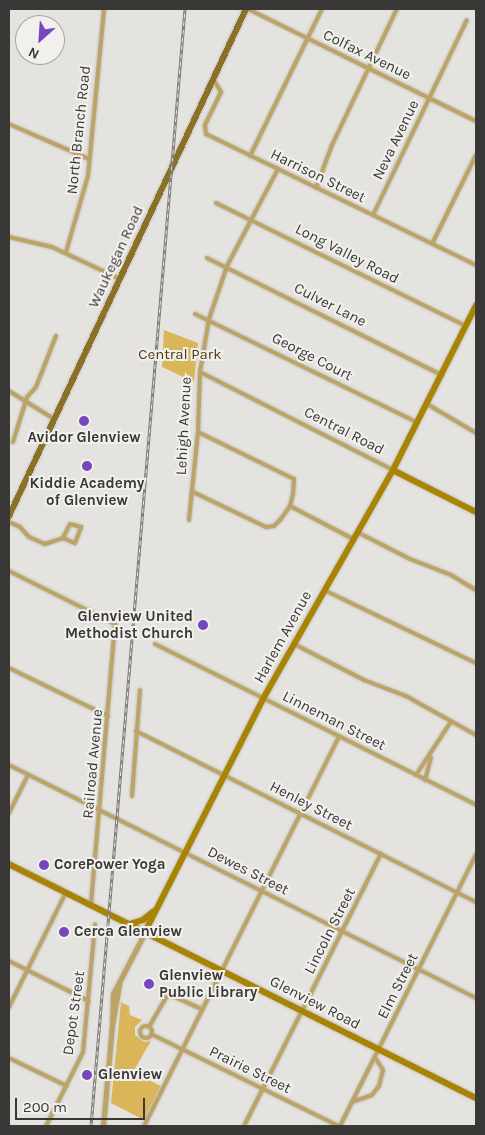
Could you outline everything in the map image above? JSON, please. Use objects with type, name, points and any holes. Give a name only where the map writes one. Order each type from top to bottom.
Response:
[{"type":"main road","name":"Waukegan Road","points":[[9,516],[247,9]]},
{"type":"main road","name":"Harlem Avenue","points":[[145,932],[263,699],[393,470],[476,306]]},
{"type":"main road","name":"Central Road","points":[[393,470],[476,512]]},
{"type":"main road","name":"Glenview Road","points":[[9,864],[476,1098]]},
{"type":"main road","points":[[130,924],[143,920],[158,908]]},
{"type":"street","name":"North Branch Road","points":[[66,252],[84,195],[104,9]]},
{"type":"street","name":"Colfax Avenue","points":[[247,9],[476,121]]},
{"type":"street","points":[[250,156],[322,9]]},
{"type":"street","points":[[316,188],[332,145],[397,9]]},
{"type":"street","name":"Neva Avenue","points":[[373,215],[467,20]]},
{"type":"street","name":"Harrison Street","points":[[213,79],[221,92],[204,131],[250,156],[476,265]]},
{"type":"street","points":[[9,124],[89,159]]},
{"type":"street","points":[[432,244],[476,154]]},
{"type":"street","name":"Lehigh Avenue","points":[[190,520],[198,432],[200,372],[209,318],[227,266],[278,169]]},
{"type":"street","name":"Long Valley Road","points":[[216,203],[251,218],[466,326]]},
{"type":"street","points":[[9,237],[66,252],[120,278]]},
{"type":"street","name":"Culver Lane","points":[[207,258],[227,266],[442,375]]},
{"type":"street","name":"George Court","points":[[195,314],[209,318],[418,423]]},
{"type":"street","points":[[13,442],[26,404],[56,336]]},
{"type":"street","name":"Central Road","points":[[200,372],[393,470]]},
{"type":"street","points":[[9,391],[26,404],[54,419]]},
{"type":"street","points":[[427,404],[476,433]]},
{"type":"street","points":[[193,492],[266,527],[274,526],[290,506],[294,479],[198,432]]},
{"type":"street","points":[[290,506],[353,539]]},
{"type":"street","points":[[9,522],[41,543],[63,538],[75,543],[81,527],[70,524],[63,538]]},
{"type":"street","points":[[357,532],[410,559],[451,575],[476,590]]},
{"type":"street","name":"Railroad Avenue","points":[[9,571],[115,624],[97,857],[91,905]]},
{"type":"street","points":[[324,590],[476,663]]},
{"type":"street","name":"Linneman Street","points":[[155,644],[476,805]]},
{"type":"street","points":[[294,644],[364,680],[420,703],[450,723],[476,735]]},
{"type":"street","points":[[9,668],[108,716]]},
{"type":"street","points":[[132,796],[140,690]]},
{"type":"street","points":[[416,775],[432,755],[450,723]]},
{"type":"street","name":"Henley Street","points":[[136,731],[476,902]]},
{"type":"street","points":[[144,1126],[339,736]]},
{"type":"street","points":[[425,780],[432,755]]},
{"type":"street","name":"Dewes Street","points":[[9,765],[476,998]]},
{"type":"street","points":[[9,813],[28,775]]},
{"type":"street","name":"Lincoln Street","points":[[244,1126],[381,854]]},
{"type":"street","name":"Elm Street","points":[[339,1126],[476,855]]},
{"type":"street","points":[[9,1007],[66,892]]},
{"type":"street","name":"Depot Street","points":[[46,1126],[83,1052],[95,925]]},
{"type":"street","name":"Harlem Avenue","points":[[103,1126],[112,1025],[119,985],[145,932]]},
{"type":"street","points":[[9,961],[89,1000]]},
{"type":"street","points":[[149,1027],[168,994],[202,1009]]},
{"type":"street","points":[[143,1027],[149,1027],[152,1034],[146,1038],[140,1033],[143,1027]]},
{"type":"street","name":"Prairie Street","points":[[152,1034],[339,1126]]},
{"type":"street","points":[[352,1102],[372,1095],[379,1086],[383,1070],[375,1057]]},
{"type":"street","points":[[9,1058],[67,1086]]},
{"type":"green space","name":"Central Park","points":[[164,330],[198,343],[194,382],[162,367]]},
{"type":"green space","points":[[121,1002],[129,1006],[130,1015],[142,1020],[135,1027],[135,1035],[144,1042],[151,1041],[133,1072],[161,1086],[144,1120],[111,1103]]},
{"type":"railway","points":[[91,1126],[185,9]]},
{"type":"place","name":"Avidor Glenview","points":[[84,421]]},
{"type":"place","name":"Kiddie Academy of Glenview","points":[[87,466]]},
{"type":"place","name":"Glenview United Methodist Church","points":[[203,625]]},
{"type":"place","name":"CorePower Yoga","points":[[44,865]]},
{"type":"place","name":"Cerca Glenview","points":[[64,932]]},
{"type":"place","name":"Glenview Public Library","points":[[149,984]]},
{"type":"place","name":"Glenview","points":[[87,1075]]}]
